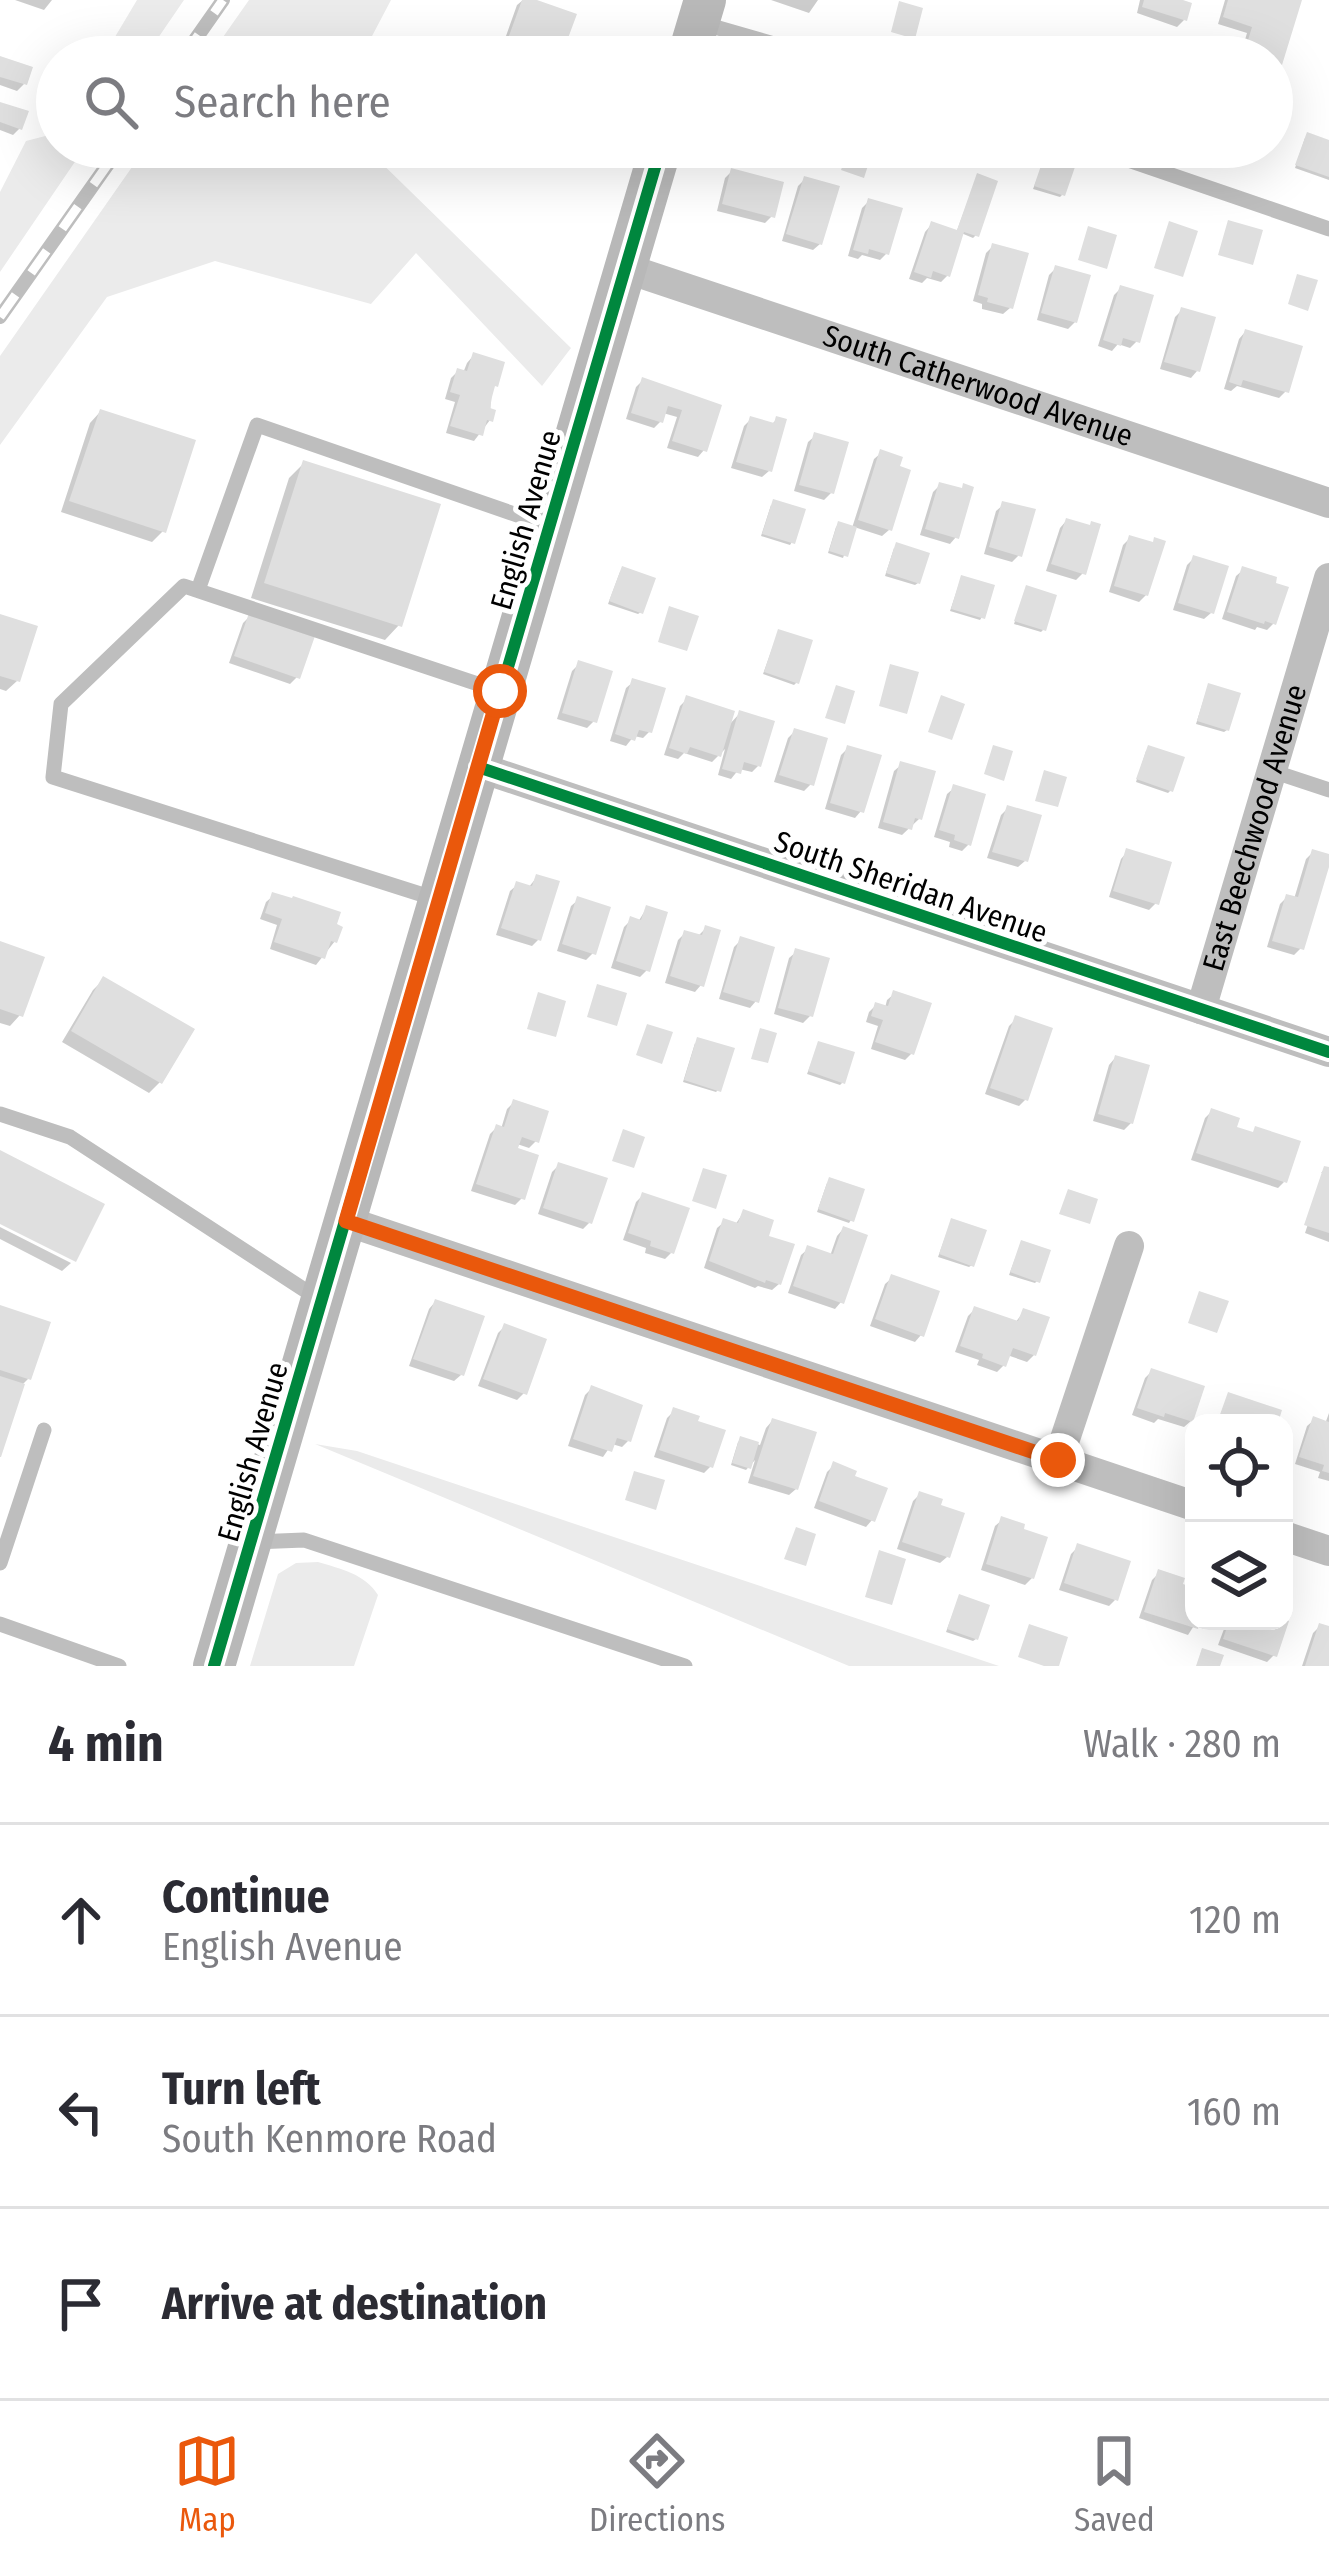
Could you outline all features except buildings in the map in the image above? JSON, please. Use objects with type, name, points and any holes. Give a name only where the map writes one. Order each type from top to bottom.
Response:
[{"type":"street","name":"English Avenue","points":[[214,1666],[655,168]]},
{"type":"street","name":"South Catherwood Avenue","points":[[625,268],[1329,503]]},
{"type":"street","name":"East Beechwood Avenue","points":[[1201,1009],[1329,578]]},
{"type":"street","name":"South Sheridan Avenue","points":[[478,766],[1329,1052]]},
{"type":"street","points":[[346,1221],[1185,1503]]},
{"type":"street","points":[[1058,1460],[1129,1246]]},
{"type":"street","points":[[1293,1539],[1329,1551]]},
{"type":"lane","points":[[697,26],[736,36]]},
{"type":"lane","points":[[1151,168],[1329,229]]},
{"type":"lane","points":[[198,590],[257,425],[549,526]]},
{"type":"lane","points":[[439,900],[53,777],[61,704],[184,586],[500,691]]},
{"type":"lane","points":[[1272,771],[1329,790]]},
{"type":"lane","points":[[0,1114],[70,1137],[322,1301]]},
{"type":"lane","points":[[0,1563],[44,1430]]},
{"type":"lane","points":[[251,1542],[304,1540],[685,1666]]},
{"type":"lane","points":[[0,1624],[119,1666]]},
{"type":"shaded area","points":[[137,0],[184,0],[159,36],[116,36]]},
{"type":"shaded area","points":[[249,0],[391,0],[372,36],[224,36]]},
{"type":"shaded area","points":[[36,138],[36,168],[71,168],[0,272],[0,192],[26,141]]},
{"type":"shaded area","points":[[131,168],[387,168],[571,348],[542,386],[416,253],[371,304],[215,261],[107,297],[0,445],[0,356]]},
{"type":"shaded area","points":[[315,1444],[357,1451],[999,1666],[849,1666]]},
{"type":"shaded area","points":[[318,1562],[359,1577],[378,1595],[354,1666],[250,1666],[278,1574],[296,1563]]},
{"type":"railway","points":[[198,36],[223,0]]},
{"type":"railway","points":[[0,317],[105,168]]},
{"type":"cycle path","points":[[214,1666],[655,168]]},
{"type":"cycle path","points":[[478,767],[1329,1052]]},
{"type":"route","points":[[500,691],[346,1221],[1058,1460]]}]
